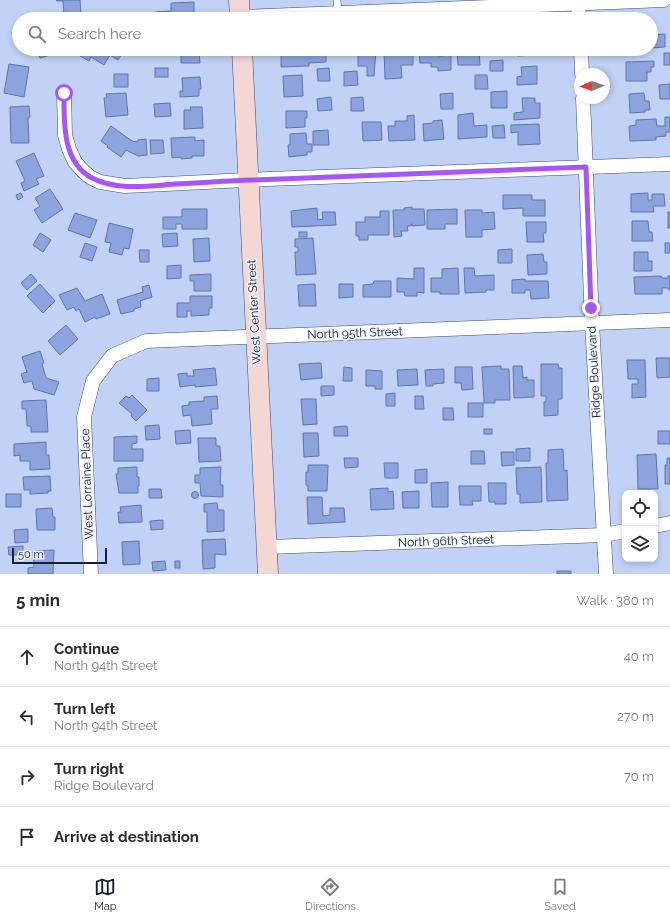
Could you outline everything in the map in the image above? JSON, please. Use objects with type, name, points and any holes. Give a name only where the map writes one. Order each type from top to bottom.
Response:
[{"type":"street","points":[[240,12],[337,7],[664,0]]},
{"type":"street","points":[[578,2],[579,12]]},
{"type":"street","name":"West Center Street","points":[[242,56],[268,574]]},
{"type":"street","points":[[581,56],[582,68]]},
{"type":"street","points":[[64,93],[65,135],[75,162],[82,170],[95,180],[125,186],[670,164]]},
{"type":"street","name":"Ridge Boulevard","points":[[583,104],[592,323],[606,574]]},
{"type":"street","name":"North 95th Street","points":[[84,417],[93,381],[112,356],[146,340],[670,320]]},
{"type":"street","name":"West Lorraine Place","points":[[84,417],[90,574]]},
{"type":"street","points":[[658,525],[670,523]]},
{"type":"street","name":"North 96th Street","points":[[267,547],[604,535],[622,532]]},
{"type":"building","points":[[56,0],[80,0],[81,12],[64,12],[63,1]]},
{"type":"building","points":[[194,2],[194,12],[155,12],[171,11],[171,3]]},
{"type":"building","points":[[658,34],[665,34],[665,47],[658,48]]},
{"type":"building","points":[[664,53],[670,53],[670,65],[664,65]]},
{"type":"building","points":[[80,56],[109,56],[104,65],[91,57],[89,61]]},
{"type":"building","points":[[112,56],[121,56],[118,60]]},
{"type":"building","points":[[181,56],[200,56],[200,63],[181,63]]},
{"type":"building","points":[[281,56],[326,56],[326,62],[309,63],[309,66],[281,67]]},
{"type":"building","points":[[358,56],[376,56],[374,76],[367,76],[367,66],[358,66]]},
{"type":"building","points":[[384,56],[413,56],[413,65],[401,65],[402,78],[385,79]]},
{"type":"building","points":[[420,56],[451,56],[451,70],[438,71],[438,67],[431,67],[431,63],[420,63]]},
{"type":"building","points":[[457,56],[479,56],[480,65],[458,65]]},
{"type":"building","points":[[503,60],[503,71],[490,71],[490,61]]},
{"type":"building","points":[[654,61],[654,67],[651,67],[651,72],[647,72],[647,81],[626,81],[626,62]]},
{"type":"building","points":[[9,64],[29,67],[24,97],[4,93]]},
{"type":"building","points":[[537,66],[537,84],[517,85],[517,77],[522,76],[521,67]]},
{"type":"building","points":[[155,68],[168,68],[168,77],[155,77]]},
{"type":"building","points":[[329,68],[330,81],[318,81],[317,69]]},
{"type":"building","points":[[357,71],[358,85],[344,86],[344,72]]},
{"type":"building","points":[[114,74],[128,74],[128,87],[114,87]]},
{"type":"building","points":[[302,75],[303,96],[284,97],[283,76]]},
{"type":"building","points":[[475,75],[487,75],[488,89],[475,89]]},
{"type":"building","points":[[200,77],[201,89],[199,89],[199,96],[180,97],[180,91],[183,91],[182,78]]},
{"type":"building","points":[[670,84],[670,99],[660,99],[659,85]]},
{"type":"building","points":[[507,91],[507,108],[491,108],[491,92]]},
{"type":"building","points":[[126,93],[128,115],[106,117],[104,98],[107,98],[106,94]]},
{"type":"building","points":[[453,93],[453,109],[441,109],[440,94]]},
{"type":"building","points":[[644,93],[645,101],[649,101],[650,110],[645,110],[645,112],[630,113],[629,94]]},
{"type":"building","points":[[331,97],[332,110],[318,111],[317,99]]},
{"type":"building","points":[[363,97],[364,111],[351,111],[351,98]]},
{"type":"building","points":[[522,98],[535,98],[535,103],[540,103],[540,118],[514,120],[514,113],[523,112]]},
{"type":"building","points":[[170,103],[171,116],[155,117],[154,104]]},
{"type":"building","points":[[29,106],[29,143],[11,143],[10,107]]},
{"type":"building","points":[[190,107],[202,107],[203,128],[184,129],[184,110],[191,110]]},
{"type":"building","points":[[286,111],[307,111],[305,127],[286,128]]},
{"type":"building","points":[[473,113],[474,126],[487,125],[487,137],[458,139],[458,115]]},
{"type":"building","points":[[414,115],[415,140],[389,141],[388,126],[395,126],[395,121],[407,121],[407,116]]},
{"type":"building","points":[[665,117],[670,117],[670,132],[666,132],[666,136],[656,137],[656,140],[630,141],[629,126],[636,125],[636,120],[656,119],[657,126],[665,126]]},
{"type":"building","points":[[442,120],[444,139],[424,141],[423,124]]},
{"type":"building","points":[[362,122],[381,122],[382,140],[363,141]]},
{"type":"building","points":[[539,124],[540,144],[518,145],[518,132],[511,133],[511,125]]},
{"type":"building","points":[[504,125],[505,138],[493,138],[492,126]]},
{"type":"building","points":[[111,126],[132,141],[137,142],[138,140],[146,139],[147,155],[138,156],[126,150],[121,157],[107,147],[108,146],[101,141]]},
{"type":"building","points":[[328,130],[329,145],[313,145],[313,131]]},
{"type":"building","points":[[306,133],[307,144],[312,144],[312,152],[307,152],[307,155],[289,157],[288,145],[290,145],[290,134]]},
{"type":"building","points":[[195,137],[195,141],[204,140],[204,156],[192,156],[192,158],[181,159],[181,157],[172,158],[171,138]]},
{"type":"building","points":[[150,140],[163,140],[164,153],[151,154]]},
{"type":"building","points":[[34,153],[44,176],[36,179],[39,184],[24,191],[21,183],[25,181],[16,161]]},
{"type":"building","points":[[50,189],[63,209],[42,223],[34,210],[40,206],[35,198]]},
{"type":"building","points":[[21,193],[23,197],[18,200],[16,195]]},
{"type":"building","points":[[648,193],[648,200],[652,200],[652,194],[664,194],[665,206],[653,206],[654,212],[631,212],[631,194]]},
{"type":"building","points":[[503,195],[532,195],[532,200],[545,200],[545,216],[523,216],[523,208],[503,209]]},
{"type":"building","points":[[412,207],[412,209],[424,209],[425,225],[412,226],[411,224],[411,226],[407,226],[408,231],[401,231],[402,236],[394,237],[393,210],[404,210],[404,208]]},
{"type":"building","points":[[317,208],[318,220],[323,219],[322,212],[335,212],[336,225],[292,227],[291,211]]},
{"type":"building","points":[[182,209],[207,209],[207,229],[182,229],[182,224],[176,224],[176,229],[163,229],[163,217],[182,217]]},
{"type":"building","points":[[457,209],[457,224],[445,224],[445,229],[427,229],[427,210]]},
{"type":"building","points":[[465,210],[482,210],[482,213],[494,212],[495,229],[482,230],[482,237],[466,237]]},
{"type":"building","points":[[380,211],[389,211],[389,235],[368,235],[368,240],[359,240],[359,236],[356,236],[356,222],[365,222],[365,217],[380,217]]},
{"type":"building","points":[[668,212],[670,212],[670,228],[668,228]]},
{"type":"building","points":[[75,213],[97,220],[90,238],[68,230]]},
{"type":"building","points":[[632,221],[648,221],[649,232],[652,232],[653,241],[632,241]]},
{"type":"building","points":[[526,222],[546,222],[546,233],[543,233],[544,242],[527,242]]},
{"type":"building","points":[[109,223],[133,229],[129,249],[124,248],[122,255],[109,252],[111,243],[105,242]]},
{"type":"building","points":[[299,232],[307,232],[307,237],[299,237]]},
{"type":"building","points":[[40,233],[51,240],[43,252],[33,245]]},
{"type":"building","points":[[177,233],[178,246],[163,247],[162,234]]},
{"type":"building","points":[[209,238],[210,261],[194,262],[193,239]]},
{"type":"building","points":[[313,238],[316,274],[296,275],[295,252],[298,252],[298,247],[295,247],[295,239]]},
{"type":"building","points":[[85,243],[97,247],[92,261],[80,257]]},
{"type":"building","points":[[665,243],[670,243],[670,253],[665,253]]},
{"type":"building","points":[[512,249],[512,263],[498,263],[498,250]]},
{"type":"building","points":[[139,250],[149,250],[149,262],[140,262]]},
{"type":"building","points":[[634,252],[648,252],[648,261],[652,261],[652,271],[634,271]]},
{"type":"building","points":[[543,254],[544,262],[547,262],[547,274],[528,275],[527,255]]},
{"type":"building","points":[[181,265],[181,278],[167,279],[167,266]]},
{"type":"building","points":[[414,268],[424,268],[424,293],[417,292],[417,296],[405,296],[404,292],[397,292],[397,278],[414,279]]},
{"type":"building","points":[[458,268],[459,294],[440,294],[440,292],[431,292],[431,278],[442,278],[442,269]]},
{"type":"building","points":[[464,268],[474,268],[475,276],[494,275],[494,290],[465,293]]},
{"type":"building","points":[[31,274],[37,281],[27,290],[21,283]]},
{"type":"building","points":[[211,274],[211,291],[194,291],[194,281],[190,281],[190,275]]},
{"type":"building","points":[[661,276],[662,278],[668,278],[668,276],[670,276],[670,290],[668,288],[662,288],[662,294],[635,294],[634,277]]},
{"type":"building","points":[[525,279],[525,281],[548,281],[549,298],[531,299],[530,290],[525,290],[525,293],[512,293],[512,280]]},
{"type":"building","points":[[374,281],[391,281],[391,297],[363,297],[363,285],[373,284]]},
{"type":"building","points":[[40,284],[55,301],[43,313],[27,296]]},
{"type":"building","points":[[315,284],[316,306],[299,306],[298,285]]},
{"type":"building","points":[[339,284],[353,284],[353,297],[339,298]]},
{"type":"building","points":[[149,285],[152,297],[140,301],[141,307],[134,309],[134,311],[121,314],[117,300],[143,292],[142,287]]},
{"type":"building","points":[[77,288],[85,301],[102,294],[110,314],[96,319],[95,317],[85,322],[79,309],[76,311],[74,307],[67,310],[59,295]]},
{"type":"building","points":[[190,296],[212,296],[212,308],[209,308],[209,315],[191,316],[191,311],[187,311],[187,317],[177,317],[177,303],[190,303]]},
{"type":"building","points":[[66,325],[78,339],[60,355],[48,341]]},
{"type":"building","points":[[40,351],[44,363],[42,364],[46,378],[59,382],[54,395],[34,389],[32,381],[24,383],[21,374],[27,372],[22,357]]},
{"type":"building","points":[[656,358],[670,358],[670,377],[657,378]]},
{"type":"building","points":[[627,360],[645,360],[646,397],[632,398],[632,384],[638,384],[638,379],[628,379]]},
{"type":"building","points":[[321,363],[322,378],[301,380],[299,364]]},
{"type":"building","points":[[541,364],[558,364],[559,368],[562,368],[562,399],[558,399],[558,415],[544,416],[544,402],[546,402],[546,396],[541,396]]},
{"type":"building","points":[[501,366],[501,369],[509,369],[510,400],[495,400],[495,403],[484,403],[482,367]]},
{"type":"building","points":[[513,366],[522,366],[523,378],[527,377],[527,380],[534,380],[534,397],[514,398]]},
{"type":"building","points":[[344,367],[352,368],[352,381],[343,381]]},
{"type":"building","points":[[455,367],[472,367],[473,389],[462,390],[461,383],[455,383]]},
{"type":"building","points":[[215,368],[217,385],[180,387],[178,374],[187,373],[187,376],[194,376],[193,370]]},
{"type":"building","points":[[417,369],[418,385],[398,386],[397,370]]},
{"type":"building","points":[[444,369],[444,383],[426,386],[425,370]]},
{"type":"building","points":[[366,370],[382,371],[382,389],[375,389],[375,386],[366,386]]},
{"type":"building","points":[[159,378],[159,391],[147,391],[147,379]]},
{"type":"building","points":[[321,386],[334,386],[334,395],[321,396]]},
{"type":"building","points":[[395,393],[395,406],[386,406],[386,394]]},
{"type":"building","points":[[132,395],[147,410],[136,421],[131,416],[132,414],[119,403],[126,396],[129,398]]},
{"type":"building","points":[[217,396],[218,409],[211,409],[212,424],[192,426],[191,415],[183,416],[182,406],[189,405],[189,402],[204,401],[204,397]]},
{"type":"building","points":[[415,396],[423,396],[424,409],[415,409]]},
{"type":"building","points":[[301,399],[316,399],[317,424],[303,425]]},
{"type":"building","points":[[46,400],[48,432],[31,432],[31,426],[27,426],[26,409],[22,409],[22,401]]},
{"type":"building","points":[[468,403],[483,403],[483,417],[468,417]]},
{"type":"building","points":[[443,408],[453,408],[454,420],[443,420]]},
{"type":"building","points":[[159,425],[160,439],[146,440],[145,426]]},
{"type":"building","points":[[347,426],[348,436],[334,436],[334,427]]},
{"type":"building","points":[[484,429],[492,429],[492,434],[484,434]]},
{"type":"building","points":[[190,430],[191,443],[176,444],[175,431]]},
{"type":"building","points":[[658,431],[670,431],[670,444],[658,444]]},
{"type":"building","points":[[303,433],[318,433],[319,456],[304,457]]},
{"type":"building","points":[[137,436],[137,443],[132,444],[132,449],[143,449],[143,461],[114,461],[114,437]]},
{"type":"building","points":[[198,438],[216,438],[216,446],[220,446],[221,461],[199,462]]},
{"type":"building","points":[[46,442],[46,455],[49,455],[50,469],[30,470],[30,461],[20,461],[20,455],[14,456],[14,444]]},
{"type":"building","points":[[530,448],[530,461],[516,461],[516,449]]},
{"type":"building","points":[[563,449],[564,471],[567,470],[568,500],[547,501],[546,463],[548,463],[548,450]]},
{"type":"building","points":[[471,451],[484,451],[485,464],[471,464]]},
{"type":"building","points":[[501,452],[514,452],[514,465],[502,466]]},
{"type":"building","points":[[656,454],[658,489],[638,489],[637,455]]},
{"type":"building","points":[[344,458],[358,458],[358,467],[345,468]]},
{"type":"building","points":[[667,458],[670,458],[670,484],[665,484],[665,465],[667,465]]},
{"type":"building","points":[[384,463],[398,463],[398,478],[385,478]]},
{"type":"building","points":[[308,465],[328,465],[327,491],[308,491],[308,486],[306,485],[306,472],[308,472]]},
{"type":"building","points":[[137,467],[137,477],[139,477],[138,493],[119,493],[116,474],[118,474],[118,468]]},
{"type":"building","points":[[221,467],[220,485],[223,485],[223,497],[201,496],[200,483],[195,483],[195,475],[200,475],[200,468]]},
{"type":"building","points":[[541,467],[542,502],[520,503],[520,494],[517,494],[516,468]]},
{"type":"building","points":[[427,469],[427,483],[415,483],[415,470]]},
{"type":"building","points":[[50,476],[51,491],[48,491],[48,493],[30,494],[30,490],[24,490],[23,477]]},
{"type":"building","points":[[448,482],[448,507],[432,507],[431,483]]},
{"type":"building","points":[[488,483],[506,483],[506,504],[495,504],[495,502],[489,502]]},
{"type":"building","points":[[459,486],[481,486],[481,501],[472,501],[473,505],[460,505]]},
{"type":"building","points":[[388,488],[388,492],[393,491],[394,509],[371,510],[370,489]]},
{"type":"building","points":[[149,489],[161,489],[162,498],[149,498]]},
{"type":"building","points":[[195,491],[198,492],[198,498],[195,499],[192,498],[191,495],[192,492]]},
{"type":"building","points":[[419,491],[419,508],[403,508],[402,492]]},
{"type":"building","points":[[6,494],[21,494],[21,507],[6,507]]},
{"type":"building","points":[[307,497],[322,497],[323,516],[330,515],[330,508],[344,508],[345,522],[308,524]]},
{"type":"building","points":[[217,503],[218,510],[224,510],[224,531],[207,532],[207,512],[204,512],[204,504]]},
{"type":"building","points":[[141,505],[142,522],[119,523],[118,512],[121,512],[120,507]]},
{"type":"building","points":[[52,508],[53,517],[55,517],[55,530],[37,530],[36,509]]},
{"type":"building","points":[[163,520],[163,529],[151,530],[150,521]]},
{"type":"building","points":[[28,529],[28,542],[15,543],[14,530]]},
{"type":"building","points":[[225,539],[226,555],[215,554],[215,568],[203,569],[202,540]]},
{"type":"building","points":[[139,541],[140,564],[123,565],[122,542]]},
{"type":"building","points":[[23,546],[23,555],[9,555],[8,547]]},
{"type":"building","points":[[54,550],[53,574],[28,574],[28,568],[34,567],[33,551]]},
{"type":"building","points":[[165,561],[166,570],[153,571],[152,562]]},
{"type":"building","points":[[175,561],[180,561],[180,568],[175,568]]},
{"type":"building","points":[[557,571],[571,571],[571,574],[557,574]]},
{"type":"route","points":[[64,93],[65,135],[75,162],[90,177],[100,182],[110,184],[141,186],[248,180],[586,167],[591,308]]}]
